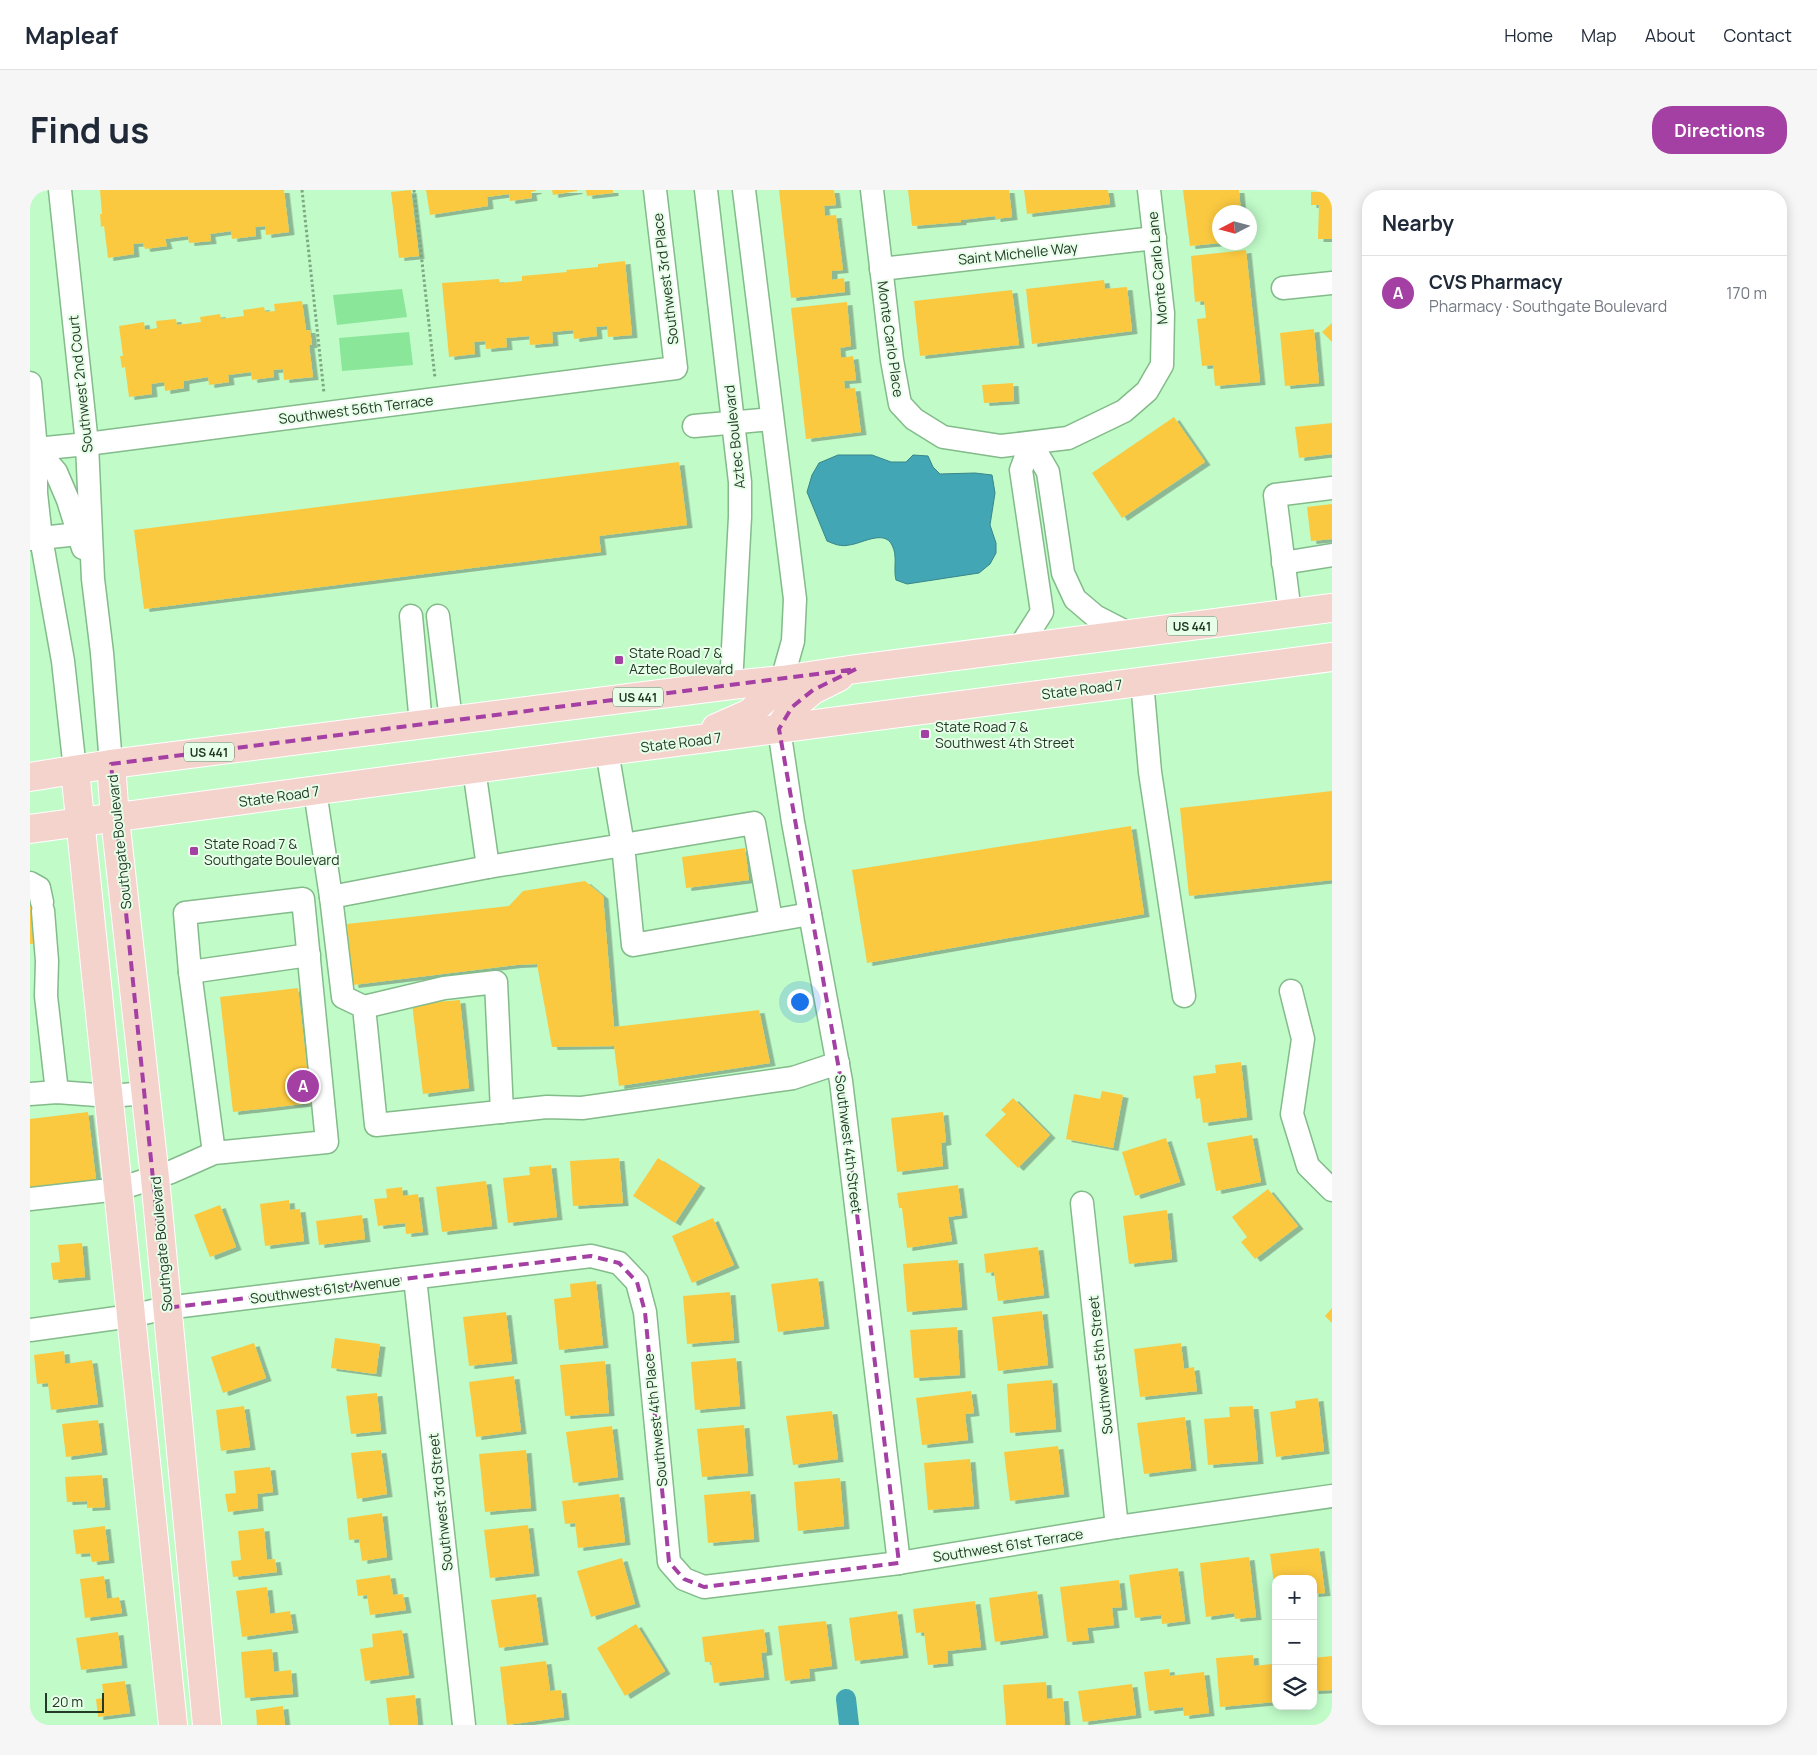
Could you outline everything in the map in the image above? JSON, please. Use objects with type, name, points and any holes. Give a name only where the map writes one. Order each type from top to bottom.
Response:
[{"type":"main road","name":"US 441","points":[[30,777],[111,764],[782,680],[1332,608]]},
{"type":"main road","name":"State Road 7","points":[[30,829],[607,751],[1332,657]]},
{"type":"main road","points":[[779,729],[792,707],[813,690],[856,669]]},
{"type":"main road","points":[[684,742],[750,713],[782,680]]},
{"type":"main road","name":"Southgate Boulevard","points":[[111,764],[115,818],[155,1178],[207,1725]]},
{"type":"main road","points":[[75,770],[110,1096],[130,1316],[173,1725]]},
{"type":"street","name":"Southwest 2nd Court","points":[[60,190],[87,444],[93,579],[102,653],[111,764]]},
{"type":"street","name":"Southwest 3rd Place","points":[[654,190],[676,368]]},
{"type":"street","name":"Aztec Boulevard","points":[[706,190],[740,482],[740,517],[731,685]]},
{"type":"street","points":[[744,190],[795,599],[793,641],[782,680]]},
{"type":"street","name":"Monte Carlo Place","points":[[872,190],[892,360],[900,404],[914,419],[943,437],[1001,446],[1031,443]]},
{"type":"street","name":"Monte Carlo Lane","points":[[1031,443],[1068,438],[1124,411],[1147,391],[1162,365],[1163,313],[1149,190]]},
{"type":"street","name":"Saint Michelle Way","points":[[881,269],[1155,238]]},
{"type":"street","points":[[1284,288],[1332,283]]},
{"type":"street","name":"Southwest 56th Terrace","points":[[36,449],[676,368]]},
{"type":"street","points":[[30,383],[36,449],[36,538],[63,661],[75,770]]},
{"type":"street","points":[[694,426],[772,419]]},
{"type":"street","points":[[1031,443],[1048,472],[1063,573],[1075,599],[1095,616],[1130,634]]},
{"type":"street","points":[[1019,648],[1042,612],[1021,470],[1031,443]]},
{"type":"street","name":"Southwest 2nd Court","points":[[36,449],[56,472],[68,500],[93,579]]},
{"type":"street","points":[[1290,614],[1275,495],[1332,488]]},
{"type":"street","points":[[1027,507],[1053,504]]},
{"type":"street","points":[[36,538],[79,534]]},
{"type":"street","points":[[1283,563],[1332,555]]},
{"type":"street","points":[[411,616],[421,724]]},
{"type":"street","points":[[438,616],[451,720]]},
{"type":"street","points":[[1142,682],[1150,772],[1184,996]]},
{"type":"street","name":"Southwest 4th Street","points":[[779,729],[793,822],[838,1063],[900,1563]]},
{"type":"street","points":[[607,751],[623,845],[633,945],[810,914]]},
{"type":"street","points":[[474,769],[488,866]]},
{"type":"street","points":[[315,791],[331,897],[343,997],[364,1007],[444,988],[496,982],[502,1112]]},
{"type":"street","points":[[331,897],[488,866],[754,822],[771,920]]},
{"type":"street","points":[[30,883],[39,888],[42,907],[48,962],[46,996],[57,1092]]},
{"type":"street","points":[[30,1199],[119,1189],[155,1178],[214,1153],[327,1142],[303,899],[185,913],[190,972],[214,1153]]},
{"type":"street","points":[[190,972],[309,955]]},
{"type":"street","points":[[30,974],[46,996]]},
{"type":"street","points":[[1291,991],[1303,1039],[1292,1114],[1308,1166],[1332,1190]]},
{"type":"street","points":[[364,1007],[376,1125],[547,1107],[582,1108],[793,1078],[838,1063]]},
{"type":"street","points":[[30,1094],[57,1092],[110,1096],[146,1093]]},
{"type":"street","name":"Southwest 5th Street","points":[[1082,1203],[1117,1526]]},
{"type":"street","name":"Southwest 61st Avenue","points":[[30,1330],[130,1316],[166,1308],[591,1256],[620,1263]]},
{"type":"street","name":"Southwest 4th Place","points":[[620,1263],[637,1282],[645,1312],[669,1562],[684,1579]]},
{"type":"street","name":"Southwest 3rd Street","points":[[415,1278],[464,1725]]},
{"type":"street","name":"Southwest 61st Terrace","points":[[684,1579],[704,1587],[900,1563],[1117,1526],[1332,1496]]},
{"type":"path","points":[[302,190],[326,413]]},
{"type":"path","points":[[414,190],[437,399]]},
{"type":"highlighted area","points":[[856,669],[813,690],[792,707],[779,729],[841,1081],[899,1563],[704,1587],[684,1579],[669,1562],[645,1312],[637,1282],[619,1263],[591,1256],[166,1308],[111,764]]},
{"type":"green space","points":[[402,289],[407,317],[337,325],[333,295]]},
{"type":"green space","points":[[409,332],[413,365],[342,371],[339,338]]},
{"type":"water","points":[[838,455],[872,455],[891,462],[906,462],[913,455],[928,456],[933,467],[940,474],[975,473],[992,475],[995,493],[990,525],[996,543],[996,553],[990,564],[979,573],[907,584],[896,580],[894,549],[888,540],[878,538],[843,546],[827,541],[807,492],[812,475],[819,463]]},
{"type":"building","points":[[100,190],[284,190],[289,232],[266,235],[265,226],[255,227],[256,236],[232,239],[231,231],[210,234],[211,241],[189,243],[188,236],[165,239],[167,246],[145,249],[143,243],[133,244],[134,254],[108,258],[104,226],[101,227]]},
{"type":"building","points":[[411,190],[419,256],[399,258],[391,192]]},
{"type":"building","points":[[426,190],[536,191],[531,192],[532,198],[510,201],[509,194],[487,197],[488,206],[430,215]]},
{"type":"building","points":[[552,190],[577,190],[577,191],[553,195]]},
{"type":"building","points":[[586,190],[613,190],[613,193],[587,196]]},
{"type":"building","points":[[779,190],[834,190],[836,205],[824,206],[825,216],[836,215],[843,270],[832,271],[832,280],[844,278],[845,292],[791,298]]},
{"type":"building","points":[[908,190],[1009,190],[1012,217],[995,219],[995,216],[961,220],[961,222],[912,226]]},
{"type":"building","points":[[1024,190],[1108,190],[1110,204],[1027,214]]},
{"type":"building","points":[[1183,190],[1239,190],[1240,205],[1212,205],[1212,244],[1190,246]]},
{"type":"building","points":[[1311,192],[1332,192],[1332,239],[1318,239],[1319,205],[1311,205]]},
{"type":"building","points":[[1246,250],[1260,382],[1215,386],[1213,365],[1202,366],[1197,319],[1206,318],[1204,301],[1195,302],[1191,256]]},
{"type":"building","points":[[625,261],[632,335],[608,337],[607,326],[596,327],[597,336],[574,339],[573,330],[552,332],[553,343],[530,345],[529,336],[506,338],[507,347],[486,349],[485,341],[474,342],[475,354],[449,357],[442,283],[499,279],[500,283],[522,281],[522,276],[567,272],[566,270],[598,267],[598,264]]},
{"type":"building","points":[[1104,280],[1105,289],[1127,287],[1132,331],[1032,344],[1026,289]]},
{"type":"building","points":[[1012,290],[1019,345],[920,356],[914,301]]},
{"type":"building","points":[[302,301],[306,330],[310,330],[312,345],[309,345],[313,377],[284,380],[283,369],[273,370],[274,377],[252,380],[251,372],[228,375],[229,382],[209,385],[208,377],[184,381],[184,388],[165,391],[164,382],[151,384],[152,394],[129,397],[125,367],[122,368],[120,356],[123,356],[119,326],[144,322],[145,330],[157,328],[156,321],[176,319],[177,325],[201,322],[200,317],[220,314],[221,319],[244,316],[243,310],[264,307],[265,312],[275,311],[274,304]]},
{"type":"building","points":[[847,302],[851,346],[840,348],[841,358],[853,356],[856,380],[844,381],[845,389],[855,388],[861,432],[806,439],[791,308]]},
{"type":"building","points":[[1332,323],[1332,342],[1322,332]]},
{"type":"building","points":[[1314,329],[1319,383],[1285,386],[1280,333]]},
{"type":"building","points":[[1013,383],[1014,401],[984,403],[982,385]]},
{"type":"building","points":[[1174,417],[1205,462],[1122,518],[1092,473]]},
{"type":"building","points":[[1332,423],[1332,454],[1299,458],[1295,427]]},
{"type":"building","points":[[679,462],[687,525],[599,536],[601,552],[144,609],[134,530]]},
{"type":"building","points":[[1332,504],[1332,539],[1311,541],[1307,507]]},
{"type":"building","points":[[1332,791],[1332,880],[1189,896],[1180,808]]},
{"type":"building","points":[[1131,826],[1144,914],[867,963],[852,870]]},
{"type":"building","points":[[745,848],[749,880],[686,888],[682,857]]},
{"type":"building","points":[[585,881],[603,896],[614,1027],[759,1010],[770,1063],[619,1086],[614,1046],[552,1047],[537,964],[353,985],[347,924],[509,906],[523,891]]},
{"type":"building","points":[[30,898],[46,910],[38,943],[30,944]]},
{"type":"building","points":[[298,988],[311,1103],[233,1112],[220,997]]},
{"type":"building","points":[[460,1000],[469,1088],[423,1094],[412,1004]]},
{"type":"building","points":[[1241,1062],[1247,1117],[1203,1123],[1200,1098],[1196,1099],[1193,1076],[1216,1073],[1215,1065]]},
{"type":"building","points":[[1102,1091],[1123,1095],[1113,1148],[1066,1139],[1074,1094],[1100,1099]]},
{"type":"building","points":[[1013,1098],[1050,1135],[1018,1168],[985,1135],[1006,1114],[1001,1110]]},
{"type":"building","points":[[88,1112],[96,1180],[30,1188],[30,1119]]},
{"type":"building","points":[[943,1112],[946,1142],[941,1143],[943,1166],[897,1172],[891,1118]]},
{"type":"building","points":[[1252,1135],[1261,1182],[1216,1191],[1207,1143]]},
{"type":"building","points":[[1166,1138],[1180,1182],[1135,1196],[1122,1152]]},
{"type":"building","points":[[619,1158],[623,1203],[573,1206],[570,1161]]},
{"type":"building","points":[[658,1158],[700,1185],[675,1223],[633,1196]]},
{"type":"building","points":[[551,1165],[557,1217],[508,1223],[503,1178],[530,1175],[529,1167]]},
{"type":"building","points":[[486,1181],[492,1226],[442,1232],[436,1187]]},
{"type":"building","points":[[958,1185],[962,1215],[948,1217],[952,1241],[907,1248],[902,1208],[899,1208],[897,1193]]},
{"type":"building","points":[[402,1187],[403,1196],[418,1194],[423,1232],[406,1234],[405,1223],[378,1226],[374,1199],[387,1198],[386,1189]]},
{"type":"building","points":[[1268,1189],[1298,1226],[1255,1259],[1241,1242],[1247,1237],[1232,1217]]},
{"type":"building","points":[[289,1200],[290,1210],[300,1209],[304,1241],[265,1246],[260,1204]]},
{"type":"building","points":[[220,1205],[236,1247],[210,1257],[194,1215]]},
{"type":"building","points":[[1167,1210],[1172,1259],[1129,1264],[1123,1216]]},
{"type":"building","points":[[362,1215],[365,1239],[319,1245],[316,1221]]},
{"type":"building","points":[[713,1218],[734,1265],[692,1283],[672,1236]]},
{"type":"building","points":[[82,1243],[85,1277],[53,1280],[51,1263],[60,1262],[58,1245]]},
{"type":"building","points":[[1038,1247],[1044,1295],[998,1301],[994,1272],[986,1273],[984,1254]]},
{"type":"building","points":[[958,1260],[962,1307],[907,1312],[903,1264]]},
{"type":"building","points":[[818,1278],[824,1326],[778,1332],[771,1284]]},
{"type":"building","points":[[596,1281],[603,1345],[559,1350],[554,1299],[571,1297],[570,1284]]},
{"type":"building","points":[[730,1292],[734,1340],[687,1344],[683,1296]]},
{"type":"building","points":[[1332,1308],[1332,1323],[1325,1316]]},
{"type":"building","points":[[1042,1311],[1048,1365],[998,1371],[992,1317]]},
{"type":"building","points":[[506,1312],[512,1361],[469,1366],[463,1317]]},
{"type":"building","points":[[957,1327],[960,1375],[914,1378],[910,1330]]},
{"type":"building","points":[[335,1338],[380,1344],[376,1374],[331,1368]]},
{"type":"building","points":[[254,1343],[266,1378],[223,1393],[211,1357]]},
{"type":"building","points":[[1181,1343],[1184,1369],[1194,1367],[1197,1391],[1140,1397],[1134,1349]]},
{"type":"building","points":[[64,1351],[65,1364],[92,1360],[98,1404],[51,1410],[48,1383],[37,1384],[34,1355]]},
{"type":"building","points":[[736,1358],[740,1406],[695,1410],[691,1362]]},
{"type":"building","points":[[605,1361],[609,1413],[565,1416],[560,1365]]},
{"type":"building","points":[[514,1376],[521,1431],[476,1437],[469,1382]]},
{"type":"building","points":[[1052,1380],[1056,1429],[1010,1433],[1007,1384]]},
{"type":"building","points":[[971,1391],[974,1413],[965,1414],[968,1440],[922,1445],[916,1398]]},
{"type":"building","points":[[377,1393],[381,1431],[351,1434],[346,1396]]},
{"type":"building","points":[[1318,1398],[1324,1451],[1276,1457],[1270,1412],[1296,1408],[1295,1401]]},
{"type":"building","points":[[244,1406],[250,1447],[221,1451],[216,1410]]},
{"type":"building","points":[[1253,1406],[1258,1461],[1208,1465],[1204,1419],[1230,1417],[1229,1407]]},
{"type":"building","points":[[832,1411],[838,1459],[793,1465],[786,1416]]},
{"type":"building","points":[[1185,1417],[1191,1468],[1144,1474],[1137,1423]]},
{"type":"building","points":[[98,1420],[102,1452],[66,1457],[62,1424]]},
{"type":"building","points":[[744,1425],[748,1473],[702,1477],[697,1429]]},
{"type":"building","points":[[612,1426],[618,1477],[573,1483],[566,1432]]},
{"type":"building","points":[[1058,1446],[1064,1494],[1010,1501],[1004,1452]]},
{"type":"building","points":[[381,1450],[387,1494],[357,1499],[351,1453]]},
{"type":"building","points":[[526,1450],[531,1508],[485,1512],[479,1454]]},
{"type":"building","points":[[970,1459],[974,1506],[928,1510],[924,1463]]},
{"type":"building","points":[[270,1467],[273,1492],[257,1494],[258,1508],[228,1512],[225,1494],[236,1493],[234,1471]]},
{"type":"building","points":[[102,1475],[105,1507],[87,1508],[87,1501],[67,1502],[65,1477]]},
{"type":"building","points":[[840,1478],[844,1526],[798,1531],[794,1482]]},
{"type":"building","points":[[750,1491],[754,1539],[708,1543],[704,1495]]},
{"type":"building","points":[[619,1494],[625,1542],[578,1548],[575,1523],[565,1524],[562,1501]]},
{"type":"building","points":[[382,1513],[387,1557],[362,1561],[359,1539],[349,1540],[347,1518]]},
{"type":"building","points":[[528,1525],[534,1573],[490,1578],[484,1530]]},
{"type":"building","points":[[105,1526],[109,1560],[92,1562],[90,1553],[76,1554],[73,1530]]},
{"type":"building","points":[[264,1528],[267,1560],[275,1559],[277,1572],[233,1577],[231,1561],[241,1560],[238,1531]]},
{"type":"building","points":[[1319,1548],[1325,1593],[1317,1594],[1317,1575],[1273,1575],[1270,1554]]},
{"type":"building","points":[[1249,1557],[1256,1617],[1235,1619],[1234,1613],[1206,1617],[1200,1563]]},
{"type":"building","points":[[622,1558],[635,1604],[591,1617],[577,1571]]},
{"type":"building","points":[[1178,1568],[1185,1621],[1162,1624],[1161,1615],[1135,1618],[1129,1575]]},
{"type":"building","points":[[390,1575],[393,1595],[403,1594],[406,1610],[370,1615],[367,1595],[358,1596],[356,1580]]},
{"type":"building","points":[[104,1576],[107,1599],[119,1597],[122,1613],[85,1618],[80,1579]]},
{"type":"building","points":[[1119,1580],[1122,1607],[1112,1608],[1114,1625],[1087,1628],[1089,1640],[1067,1642],[1060,1587]]},
{"type":"building","points":[[267,1587],[270,1614],[290,1611],[293,1630],[242,1637],[236,1591]]},
{"type":"building","points":[[1037,1591],[1043,1635],[995,1642],[989,1598]]},
{"type":"building","points":[[536,1594],[543,1642],[499,1648],[491,1600]]},
{"type":"building","points":[[975,1601],[981,1647],[947,1651],[948,1663],[928,1665],[924,1632],[916,1633],[913,1609]]},
{"type":"building","points":[[897,1611],[903,1655],[855,1661],[849,1618]]},
{"type":"building","points":[[826,1621],[832,1666],[809,1669],[810,1678],[785,1681],[778,1626]]},
{"type":"building","points":[[636,1624],[665,1671],[625,1696],[597,1648]]},
{"type":"building","points":[[764,1629],[767,1652],[761,1653],[764,1677],[714,1683],[711,1662],[705,1662],[702,1637]]},
{"type":"building","points":[[402,1630],[409,1675],[365,1681],[360,1649],[373,1647],[372,1634]]},
{"type":"building","points":[[118,1632],[122,1665],[81,1670],[76,1638]]},
{"type":"building","points":[[272,1649],[274,1672],[291,1670],[293,1694],[245,1698],[241,1652]]},
{"type":"building","points":[[1253,1655],[1254,1666],[1272,1664],[1272,1702],[1220,1707],[1216,1658]]},
{"type":"building","points":[[1332,1656],[1332,1690],[1317,1691],[1317,1658]]},
{"type":"building","points":[[546,1661],[550,1691],[561,1690],[564,1717],[507,1725],[500,1667]]},
{"type":"building","points":[[1169,1669],[1170,1676],[1204,1672],[1209,1713],[1184,1716],[1183,1707],[1149,1711],[1144,1672]]},
{"type":"building","points":[[125,1681],[130,1713],[98,1717],[96,1699],[104,1698],[102,1684]]},
{"type":"building","points":[[1046,1682],[1047,1699],[1063,1698],[1065,1725],[1006,1725],[1003,1685]]},
{"type":"building","points":[[1132,1684],[1136,1715],[1083,1722],[1078,1691]]},
{"type":"building","points":[[415,1695],[418,1725],[389,1725],[386,1698]]},
{"type":"building","points":[[283,1706],[285,1725],[257,1725],[256,1710]]},
{"type":"waterway","points":[[846,1699],[849,1725]]},
{"type":"place","name":"State Road 7 & Aztec Boulevard","points":[[619,660]]},
{"type":"place","name":"State Road 7 & Southwest 4th Street","points":[[925,734]]},
{"type":"place","name":"State Road 7 & Southgate Boulevard","points":[[194,851]]},
{"type":"place","name":"CVS Pharmacy","points":[[303,1086]]}]
